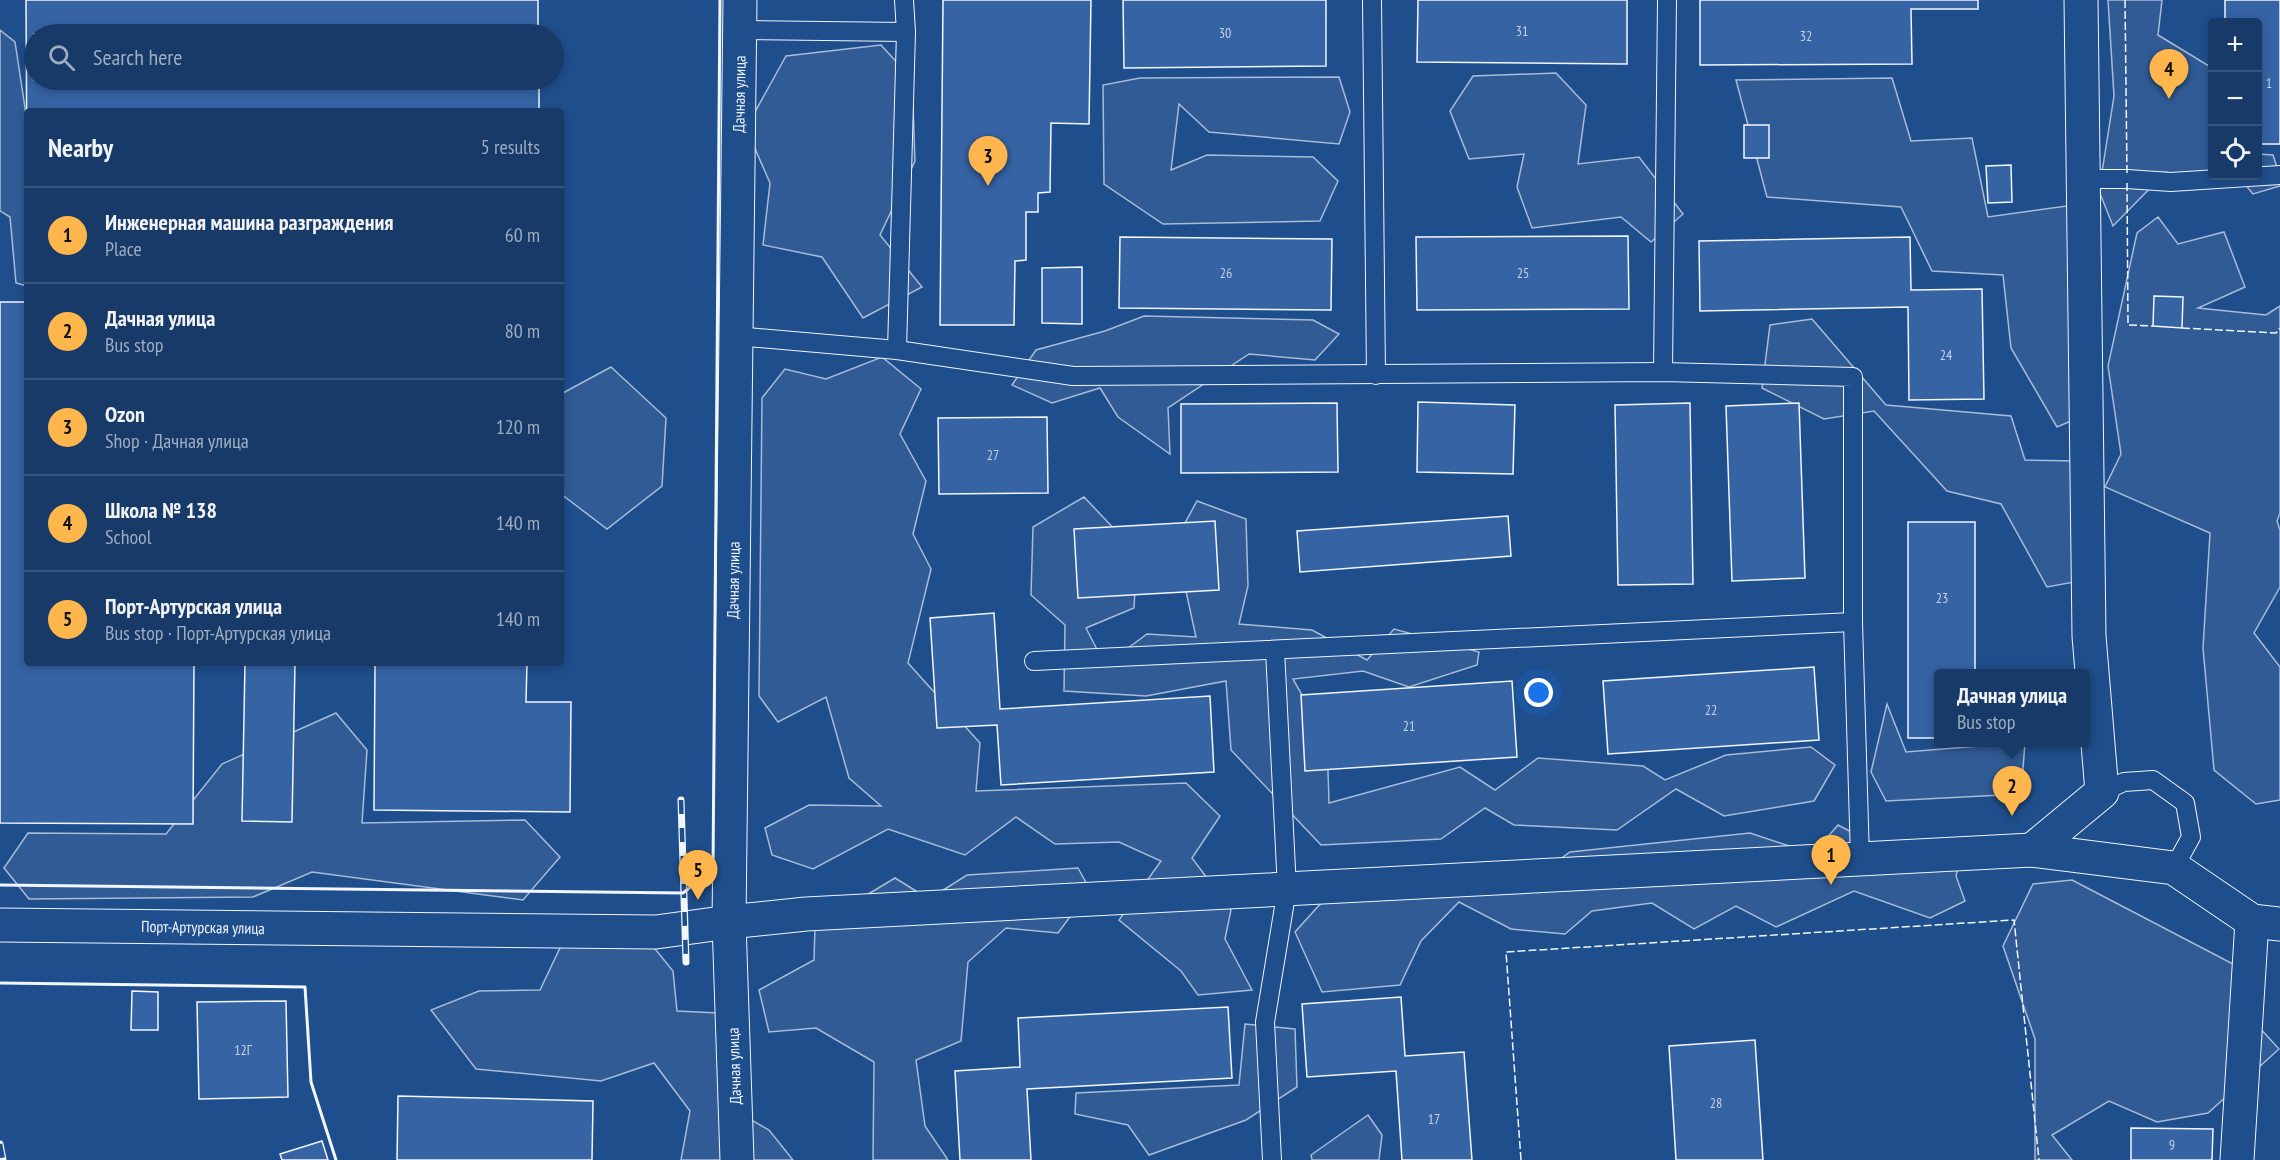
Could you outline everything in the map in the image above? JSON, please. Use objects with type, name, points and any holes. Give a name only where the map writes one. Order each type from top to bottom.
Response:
[{"type":"street","points":[[2032,850],[2102,792],[2089,636],[2081,0]]},
{"type":"street","name":"Дачная улица","points":[[737,1160],[729,922],[740,15]]},
{"type":"street","name":"Порт-Артурская улица","points":[[0,925],[656,932],[806,914],[2032,850],[2174,868]]},
{"type":"street","points":[[2174,868],[2266,922],[2237,1160]]},
{"type":"lane","points":[[897,350],[906,32],[904,0]]},
{"type":"lane","points":[[1372,0],[1376,375]]},
{"type":"lane","points":[[1663,372],[1667,0]]},
{"type":"lane","points":[[740,15],[906,32]]},
{"type":"lane","points":[[2083,179],[2171,182],[2280,175]]},
{"type":"lane","points":[[736,336],[897,350],[1073,376],[1663,372],[1853,377],[1853,622],[1860,859]]},
{"type":"lane","points":[[1034,661],[1853,622]]},
{"type":"lane","points":[[1272,1160],[1265,1022],[1287,889],[1275,650]]},
{"type":"lane","points":[[2102,792],[2124,782],[2153,780],[2185,803],[2191,837],[2174,868]]},
{"type":"shaded area","points":[[2108,0],[2162,0],[2158,35],[2208,65],[2208,180],[2198,189],[2166,172],[2113,226],[2099,191],[2114,96]]},
{"type":"shaded area","points":[[0,30],[15,42],[25,108],[24,285],[16,283],[10,217],[0,211]]},
{"type":"shaded area","points":[[881,45],[912,79],[915,161],[880,235],[922,287],[863,318],[822,257],[763,245],[770,183],[746,128],[786,56]]},
{"type":"shaded area","points":[[1556,73],[1586,105],[1578,164],[1639,157],[1683,214],[1651,242],[1621,217],[1532,228],[1517,187],[1524,154],[1469,159],[1450,111],[1473,76]]},
{"type":"shaded area","points":[[1339,77],[1350,112],[1339,144],[1209,132],[1179,104],[1171,170],[1207,155],[1313,157],[1338,181],[1320,221],[1163,224],[1104,184],[1103,85],[1140,78]]},
{"type":"shaded area","points":[[1892,78],[1911,141],[1972,138],[1988,217],[2074,205],[2080,417],[2057,427],[2011,348],[2003,275],[1932,271],[1901,207],[1767,197],[1736,80]]},
{"type":"shaded area","points":[[2262,154],[2273,155],[2280,177],[2280,186],[2253,194],[2241,180],[2262,180]]},
{"type":"shaded area","points":[[2158,217],[2178,244],[2224,232],[2245,287],[2198,308],[2266,315],[2280,306],[2280,513],[2277,521],[2280,530],[2280,587],[2254,633],[2280,667],[2280,800],[2256,804],[2214,770],[2203,648],[2210,533],[2105,487],[2121,454],[2108,366],[2137,233]]},
{"type":"shaded area","points":[[1144,316],[1313,320],[1339,334],[1315,360],[1249,354],[1168,408],[1170,454],[1118,417],[1100,388],[1052,403],[1012,385],[1036,350],[1105,331]]},
{"type":"shaded area","points":[[1812,319],[1886,405],[2011,416],[2025,460],[2078,461],[2080,581],[2047,587],[2001,504],[1947,491],[1874,411],[1824,419],[1762,388],[1770,325]]},
{"type":"shaded area","points":[[882,357],[921,389],[900,434],[926,481],[913,534],[931,569],[908,663],[980,743],[976,791],[1186,783],[1220,816],[1192,858],[1231,910],[1225,939],[1252,990],[1198,995],[1181,971],[1119,920],[1161,861],[1119,842],[1055,844],[1016,817],[965,855],[888,829],[813,869],[772,855],[765,828],[809,805],[881,806],[849,778],[826,697],[778,722],[759,696],[762,398],[785,369],[826,379]]},
{"type":"shaded area","points":[[611,367],[666,418],[662,486],[607,529],[564,496],[564,392]]},
{"type":"shaded area","points":[[1084,497],[1137,553],[1134,608],[1086,628],[1105,665],[1147,634],[1196,637],[1175,541],[1197,501],[1246,519],[1248,586],[1239,624],[1312,630],[1367,660],[1394,629],[1479,652],[1477,665],[1409,687],[1363,671],[1293,679],[1327,739],[1329,803],[1460,767],[1495,790],[1538,758],[1643,766],[1665,780],[1726,755],[1811,747],[1835,765],[1814,801],[1724,816],[1676,789],[1617,830],[1514,825],[1485,808],[1441,839],[1321,845],[1231,750],[1226,681],[1146,696],[1064,691],[1065,625],[1031,595],[1033,527]]},
{"type":"shaded area","points":[[1887,704],[1906,752],[1967,747],[2025,747],[2021,794],[1886,801],[1871,772]]},
{"type":"shaded area","points":[[336,713],[367,750],[362,823],[525,820],[560,857],[523,900],[312,872],[253,897],[29,899],[4,868],[28,833],[166,834],[222,764]]},
{"type":"shaded area","points":[[1838,825],[1882,848],[1965,842],[1956,876],[1965,901],[1930,918],[1854,891],[1776,927],[1736,906],[1694,929],[1652,903],[1592,911],[1565,934],[1511,929],[1459,902],[1421,941],[1400,985],[1322,992],[1295,932],[1341,881],[1526,884],[1570,852],[1750,833],[1813,854]]},
{"type":"shaded area","points":[[1078,868],[1090,890],[1058,933],[1006,928],[968,962],[961,1041],[916,1060],[925,1126],[948,1160],[873,1160],[874,1062],[816,1028],[769,1032],[759,990],[814,960],[815,926],[895,878],[929,899],[967,875]]},
{"type":"shaded area","points":[[2072,880],[2233,964],[2235,1001],[2279,1049],[2208,1113],[2157,1122],[2109,1101],[2052,1135],[2072,1160],[2035,1160],[2035,1039],[2003,946],[2033,884]]},
{"type":"shaded area","points":[[634,923],[673,971],[677,1011],[718,1013],[719,1102],[769,1130],[793,1160],[681,1160],[690,1111],[654,1063],[601,1081],[476,1069],[431,1010],[479,991],[540,990],[570,927]]},
{"type":"shaded area","points":[[1245,1024],[1295,1029],[1297,1087],[1246,1120],[1149,1155],[1128,1125],[1075,1114],[1076,1093],[1239,1085]]},
{"type":"shaded area","points":[[1368,1115],[1382,1135],[1379,1160],[1312,1160],[1311,1155]]},
{"type":"building","points":[[26,0],[538,0],[538,24],[26,24]]},
{"type":"building","points":[[943,0],[1091,0],[1089,124],[1051,123],[1050,192],[1038,193],[1038,212],[1026,212],[1026,260],[1015,261],[1014,325],[940,325]]},
{"type":"building","points":[[1123,0],[1326,0],[1326,66],[1124,68]]},
{"type":"building","points":[[1418,0],[1627,0],[1627,64],[1417,62]]},
{"type":"building","points":[[1700,0],[1978,0],[1978,9],[1911,9],[1912,64],[1700,65]]},
{"type":"building","points":[[2225,0],[2280,0],[2280,144],[2262,144],[2262,18],[2225,18]]},
{"type":"building","points":[[26,90],[539,90],[539,108],[27,108]]},
{"type":"building","points":[[1744,125],[1769,125],[1769,158],[1744,158]]},
{"type":"building","points":[[2011,165],[2012,202],[1988,203],[1986,166]]},
{"type":"building","points":[[1628,236],[1629,309],[1417,310],[1416,237]]},
{"type":"building","points":[[1120,237],[1332,239],[1331,310],[1119,308]]},
{"type":"building","points":[[1910,237],[1911,290],[1982,289],[1984,399],[1909,400],[1908,307],[1700,311],[1699,241]]},
{"type":"building","points":[[1082,267],[1082,324],[1042,323],[1042,268]]},
{"type":"building","points":[[2154,296],[2183,297],[2182,328],[2153,326]]},
{"type":"building","points":[[0,302],[24,302],[24,666],[194,666],[193,824],[0,823]]},
{"type":"building","points":[[1418,402],[1515,405],[1513,474],[1417,472]]},
{"type":"building","points":[[1337,403],[1338,472],[1181,473],[1181,404]]},
{"type":"building","points":[[1690,403],[1693,584],[1618,585],[1615,405]]},
{"type":"building","points":[[1799,403],[1805,578],[1732,581],[1726,406]]},
{"type":"building","points":[[1047,417],[1048,493],[939,494],[938,418]]},
{"type":"building","points":[[1508,516],[1511,556],[1300,572],[1297,531]]},
{"type":"building","points":[[1215,521],[1219,590],[1078,598],[1074,529]]},
{"type":"building","points":[[1908,522],[1975,522],[1975,669],[1934,669],[1934,738],[1908,738]]},
{"type":"building","points":[[994,613],[1000,709],[1210,696],[1214,772],[1001,785],[997,725],[937,728],[930,618]]},
{"type":"building","points":[[245,666],[295,666],[292,822],[242,821]]},
{"type":"building","points":[[375,666],[527,666],[526,702],[571,702],[570,812],[374,810]]},
{"type":"building","points":[[1814,667],[1819,740],[1608,754],[1603,681]]},
{"type":"building","points":[[1512,681],[1517,757],[1305,771],[1301,695]]},
{"type":"building","points":[[132,991],[158,992],[158,1030],[131,1030]]},
{"type":"building","points":[[1401,997],[1405,1056],[1464,1052],[1472,1160],[1402,1160],[1396,1071],[1307,1077],[1302,1004]]},
{"type":"building","points":[[286,1001],[288,1097],[199,1099],[197,1002]]},
{"type":"building","points":[[1228,1007],[1232,1078],[1027,1089],[1031,1160],[960,1160],[955,1071],[1020,1067],[1018,1018]]},
{"type":"building","points":[[1755,1040],[1763,1160],[1676,1160],[1669,1046]]},
{"type":"building","points":[[398,1096],[593,1101],[592,1160],[397,1160]]},
{"type":"building","points":[[2131,1128],[2213,1129],[2212,1160],[2131,1160]]},
{"type":"building","points":[[322,1141],[328,1160],[282,1160],[280,1154]]},
{"type":"railway","points":[[681,800],[686,962]]},
{"type":"railway","points":[[0,1144],[3,1160]]},
{"type":"fence","points":[[2125,0],[2127,174]]},
{"type":"fence","points":[[2127,183],[2128,325],[2153,326]]},
{"type":"fence","points":[[2182,328],[2276,333],[2280,328]]},
{"type":"fence","points":[[1521,1160],[1506,952],[2014,920],[2039,1160]]},
{"type":"wall","points":[[0,885],[683,893],[713,869],[720,0]]},
{"type":"wall","points":[[0,983],[305,987],[311,1082],[336,1160]]},
{"type":"place","name":"Школа № 138","points":[[2169,99]]},
{"type":"place","name":"Ozon","points":[[988,186]]},
{"type":"place","name":"Дачная улица","points":[[2012,816]]},
{"type":"place","name":"Инженерная машина разграждения","points":[[1831,885]]},
{"type":"place","name":"Порт-Артурская улица","points":[[698,900]]}]
